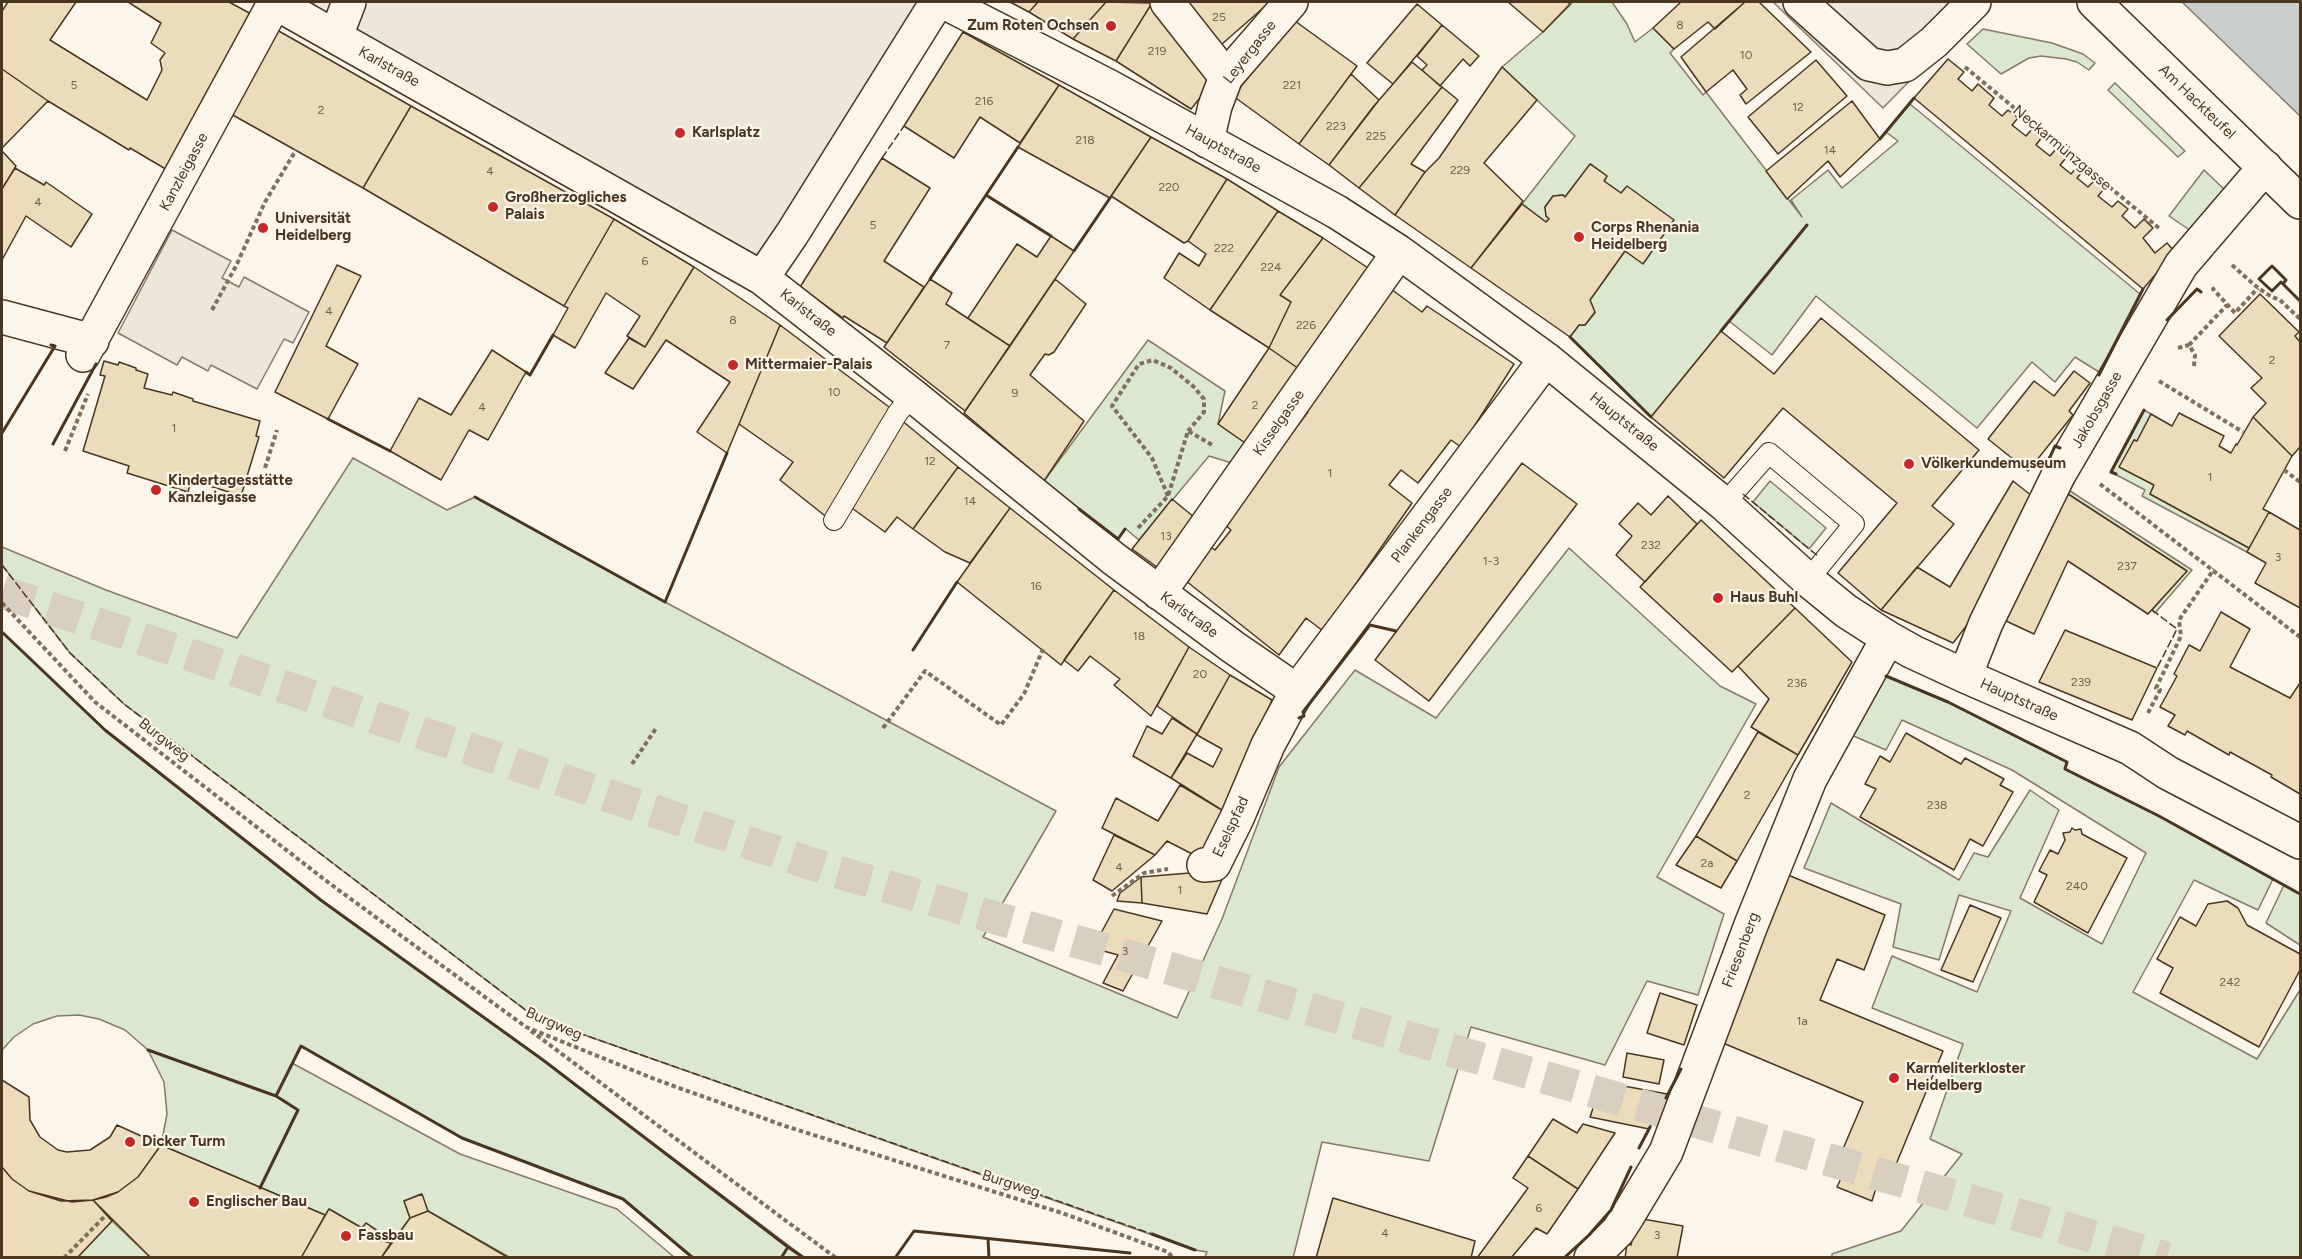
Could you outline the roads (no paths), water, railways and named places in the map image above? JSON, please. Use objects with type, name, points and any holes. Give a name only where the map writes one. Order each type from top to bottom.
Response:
[{"type":"street","name":"Karlstraße","points":[[275,2],[762,278],[912,395],[1114,559],[1297,691]]},
{"type":"street","name":"Kanzleigasse","points":[[2,317],[88,348],[275,2]]},
{"type":"street","points":[[336,36],[349,2]]},
{"type":"street","points":[[762,278],[937,2]]},
{"type":"street","name":"Hauptstraße","points":[[944,2],[1110,87],[1337,212],[1399,252],[1546,359],[1724,504],[1808,580],[1846,611],[1888,638],[1965,676],[2130,748],[2168,773],[2301,842]]},
{"type":"street","points":[[1167,2],[1226,77]]},
{"type":"street","name":"Leyergasse","points":[[1207,141],[1215,106],[1226,77],[1291,2]]},
{"type":"street","points":[[1800,2],[1869,64],[1887,68],[1905,65],[1934,42],[1974,2]]},
{"type":"street","name":"Am Hackteufel","points":[[2094,2],[2301,202]]},
{"type":"street","name":"Jakobsgasse","points":[[1965,676],[1986,623],[2068,460],[2181,265],[2265,167]]},
{"type":"street","name":"Kisselgasse","points":[[1159,593],[1399,252]]},
{"type":"street","name":"Plankengasse","points":[[1297,691],[1546,359]]},
{"type":"street","name":"Friesenberg","points":[[1591,1257],[1623,1224],[1666,1152],[1747,936],[1810,778],[1888,638]]},
{"type":"street","name":"Eselspfad","points":[[1204,865],[1214,864],[1237,818],[1268,745],[1297,691]]},
{"type":"lane","points":[[834,520],[897,414],[912,395]]},
{"type":"lane","points":[[1724,504],[1770,453],[1854,524],[1808,580]]},
{"type":"tunnel","points":[[2,592],[827,869],[2167,1258]]},
{"type":"place","name":"Zum Roten Ochsen","points":[[1111,26]]},
{"type":"place","name":"Karlsplatz","points":[[680,133]]},
{"type":"place","name":"Großherzogliches Palais","points":[[493,207]]},
{"type":"place","name":"Universität Heidelberg","points":[[263,228]]},
{"type":"place","name":"Corps Rhenania Heidelberg","points":[[1579,237]]},
{"type":"place","name":"Mittermaier-Palais","points":[[733,365]]},
{"type":"place","name":"Völkerkundemuseum","points":[[1909,464]]},
{"type":"place","name":"Kindertagesstätte Kanzleigasse","points":[[156,490]]},
{"type":"place","name":"Haus Buhl","points":[[1718,598]]},
{"type":"place","name":"Karmeliterkloster Heidelberg","points":[[1894,1078]]},
{"type":"place","name":"Dicker Turm","points":[[130,1142]]},
{"type":"place","name":"Englischer Bau","points":[[194,1202]]},
{"type":"place","name":"Fassbau","points":[[346,1236]]}]
